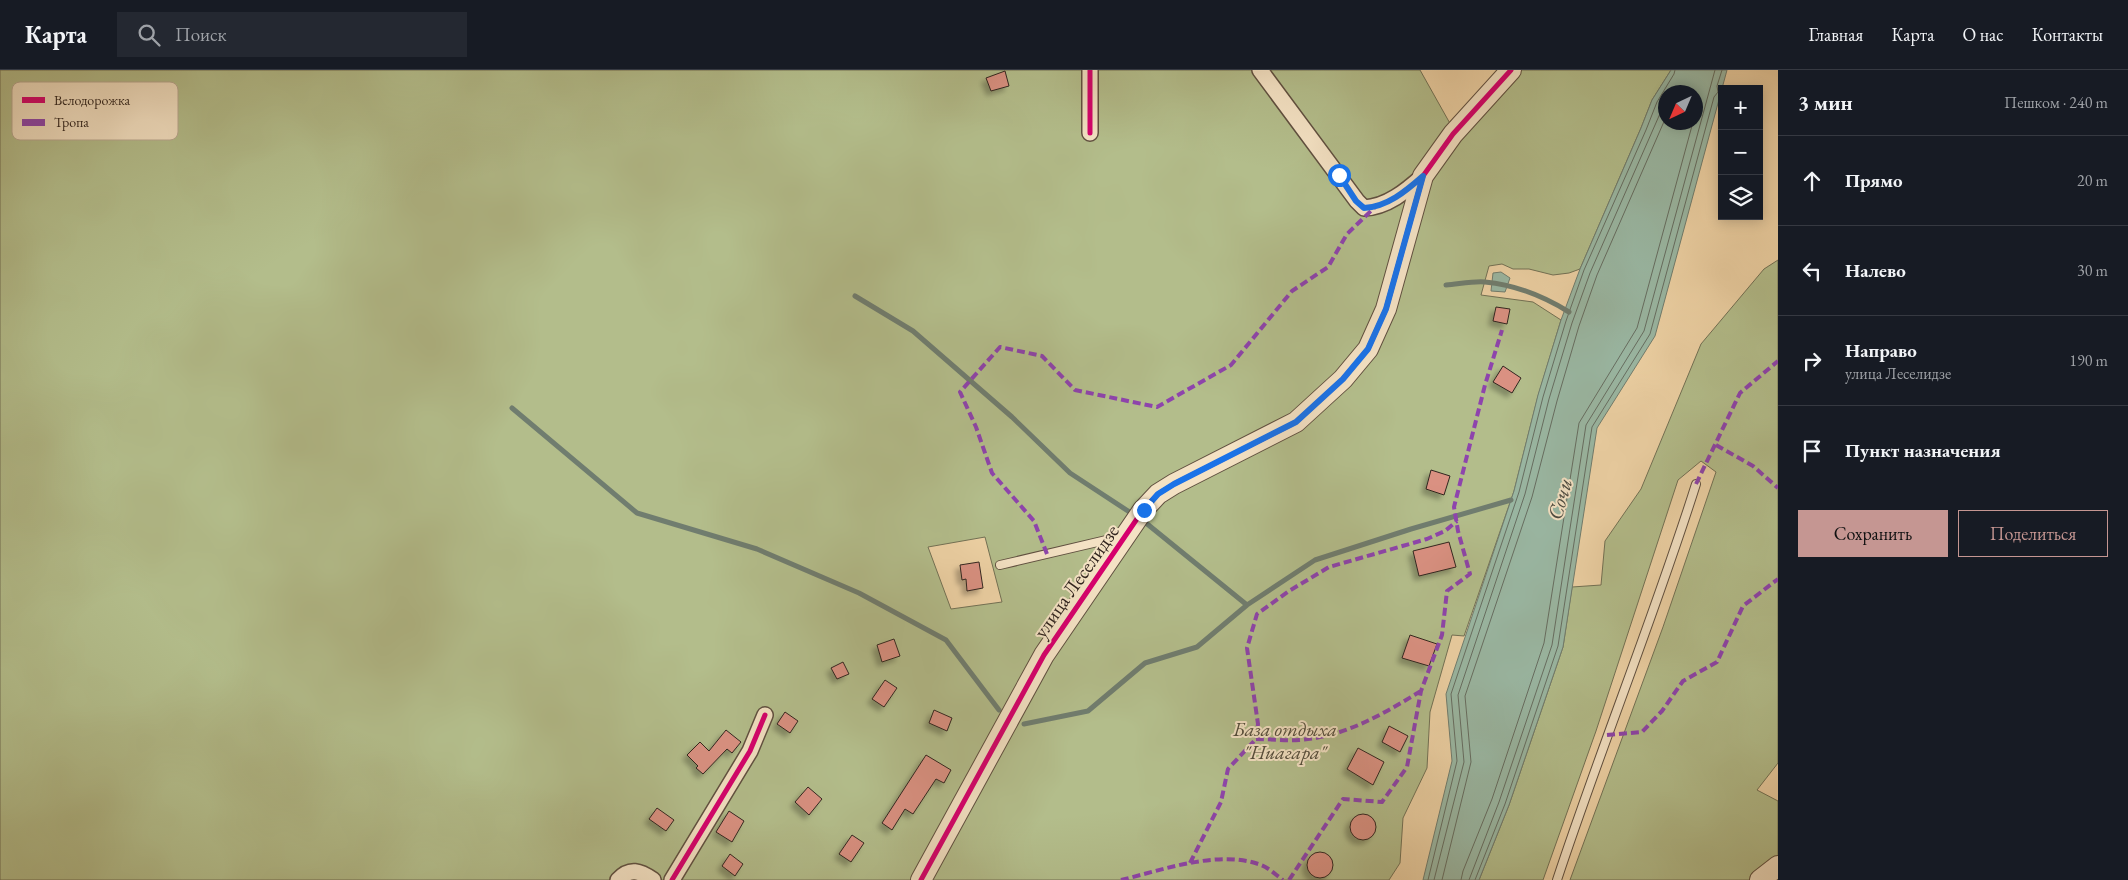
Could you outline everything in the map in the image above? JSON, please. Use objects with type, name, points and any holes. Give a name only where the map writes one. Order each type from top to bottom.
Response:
[{"type":"street","points":[[1090,70],[1090,134]]},
{"type":"street","points":[[1260,70],[1356,201],[1364,208],[1375,207],[1405,192],[1423,176]]},
{"type":"street","name":"улица Леселидзе","points":[[921,880],[1044,655],[1144,510],[1158,494],[1296,422],[1343,379],[1368,349],[1386,309],[1423,176],[1453,134],[1511,70]]},
{"type":"street","points":[[672,880],[750,751],[765,715]]},
{"type":"street","points":[[1760,880],[1778,866]]},
{"type":"street","points":[[618,880],[624,874],[632,871],[643,873],[653,880]]},
{"type":"lane","points":[[1556,880],[1587,790],[1667,575],[1696,484]]},
{"type":"lane","points":[[1000,566],[1126,536]]},
{"type":"green space","name":"База отдыха \"Ниагара\"","points":[[0,70],[1420,70],[1452,127],[1501,70],[1671,70],[1662,85],[1658,85],[1658,91],[1652,100],[1580,269],[1569,273],[1553,275],[1529,269],[1513,269],[1502,264],[1489,266],[1481,295],[1533,302],[1561,320],[1538,396],[1514,491],[1464,636],[1452,635],[1430,712],[1427,768],[1403,818],[1400,863],[1389,880],[0,880]],"holes":[[[985,537],[1002,602],[951,609],[928,547]]]},
{"type":"green space","points":[[1778,260],[1778,763],[1757,790],[1778,801],[1778,880],[1570,880],[1663,627],[1716,472],[1701,461],[1678,480],[1596,731],[1543,880],[1479,880],[1509,805],[1563,647],[1572,587],[1601,585],[1605,541],[1641,489],[1701,344],[1764,269]]},
{"type":"water","name":"Сочи","points":[[1671,70],[1727,70],[1723,85],[1718,85],[1718,103],[1655,336],[1597,428],[1563,647],[1509,805],[1479,880],[1423,880],[1452,761],[1446,694],[1514,491],[1538,395],[1561,320],[1580,269],[1652,100],[1658,91],[1658,130],[1703,130],[1703,85],[1662,85]]},
{"type":"water","points":[[1501,272],[1510,278],[1505,292],[1491,291],[1493,273]]},
{"type":"building","points":[[1005,71],[1009,86],[991,91],[986,78]]},
{"type":"building","points":[[1496,307],[1510,309],[1507,324],[1493,321]]},
{"type":"building","points":[[1503,366],[1521,378],[1512,393],[1493,382]]},
{"type":"building","points":[[1431,470],[1450,476],[1444,495],[1426,489]]},
{"type":"building","points":[[1449,542],[1456,567],[1419,576],[1413,551]]},
{"type":"building","points":[[979,562],[983,588],[967,591],[966,579],[962,580],[960,565]]},
{"type":"building","points":[[1410,635],[1437,644],[1429,666],[1402,658]]},
{"type":"building","points":[[894,639],[900,656],[882,662],[877,645]]},
{"type":"building","points":[[843,662],[849,674],[837,679],[831,668]]},
{"type":"building","points":[[885,680],[897,688],[884,707],[872,699]]},
{"type":"building","points":[[934,710],[952,718],[947,731],[929,723]]},
{"type":"building","points":[[785,712],[798,721],[790,733],[777,724]]},
{"type":"building","points":[[1389,726],[1408,736],[1400,752],[1382,742]]},
{"type":"building","points":[[726,730],[741,742],[732,753],[727,749],[703,774],[687,755],[700,742],[709,751]]},
{"type":"building","points":[[1358,748],[1384,762],[1373,785],[1347,769]]},
{"type":"building","points":[[926,755],[951,770],[944,783],[936,779],[913,814],[905,809],[892,830],[882,823]]},
{"type":"building","points":[[808,787],[822,799],[809,815],[795,802]]},
{"type":"building","points":[[657,808],[674,820],[666,831],[649,819]]},
{"type":"building","points":[[729,811],[744,821],[732,842],[716,832]]},
{"type":"building","points":[[1363,814],[1372,818],[1376,827],[1372,836],[1363,840],[1354,836],[1350,827],[1354,818]]},
{"type":"building","points":[[852,835],[864,843],[851,862],[839,854]]},
{"type":"building","points":[[1320,852],[1329,856],[1333,865],[1329,874],[1320,878],[1311,874],[1307,865],[1311,856]]},
{"type":"building","points":[[730,854],[743,864],[735,876],[722,866]]},
{"type":"waterway","points":[[1446,285],[1471,282],[1497,283],[1539,296],[1569,312]]},
{"type":"waterway","points":[[855,296],[913,331],[1012,417],[1070,473],[1131,513]]},
{"type":"waterway","points":[[512,408],[637,513],[757,549],[859,593],[946,640],[999,710]]},
{"type":"waterway","points":[[1024,724],[1088,711],[1145,663],[1197,647],[1247,605],[1315,560],[1411,529],[1511,500]]},
{"type":"waterway","points":[[1146,523],[1247,605]]},
{"type":"marked path","points":[[1047,554],[1034,521],[992,473],[976,427],[960,392],[1000,347],[1042,356],[1075,390],[1157,407],[1231,365],[1292,291],[1328,267],[1347,234],[1375,207]]},
{"type":"marked path","points":[[1289,880],[1343,799],[1382,802],[1407,767],[1421,691],[1442,635],[1447,591],[1470,574],[1458,531],[1454,507],[1485,385],[1502,330]]},
{"type":"marked path","points":[[1696,484],[1740,393],[1778,361]]},
{"type":"marked path","points":[[1716,445],[1753,466],[1778,488]]},
{"type":"marked path","points":[[1190,863],[1221,802],[1228,769],[1256,739],[1258,724],[1247,648],[1257,614],[1289,591],[1329,567],[1427,539],[1445,531],[1457,521]]},
{"type":"marked path","points":[[1607,735],[1642,732],[1662,711],[1683,681],[1717,662],[1743,606],[1778,579]]},
{"type":"marked path","points":[[1256,739],[1299,740],[1332,734],[1378,716],[1421,691]]},
{"type":"marked path","points":[[1121,880],[1191,863],[1227,859],[1261,865],[1283,880]]},
{"type":"cycle path","points":[[1090,70],[1090,133]]},
{"type":"cycle path","points":[[921,880],[1044,655],[1143,510],[1158,494],[1174,484],[1296,422],[1343,379],[1368,349],[1386,309],[1423,176],[1453,134],[1511,70]]},
{"type":"cycle path","points":[[672,880],[750,751],[765,715]]},
{"type":"route","points":[[1144,510],[1158,494],[1174,484],[1296,422],[1343,379],[1368,349],[1386,309],[1423,176],[1405,192],[1375,207],[1364,208],[1356,201],[1339,175]]}]
